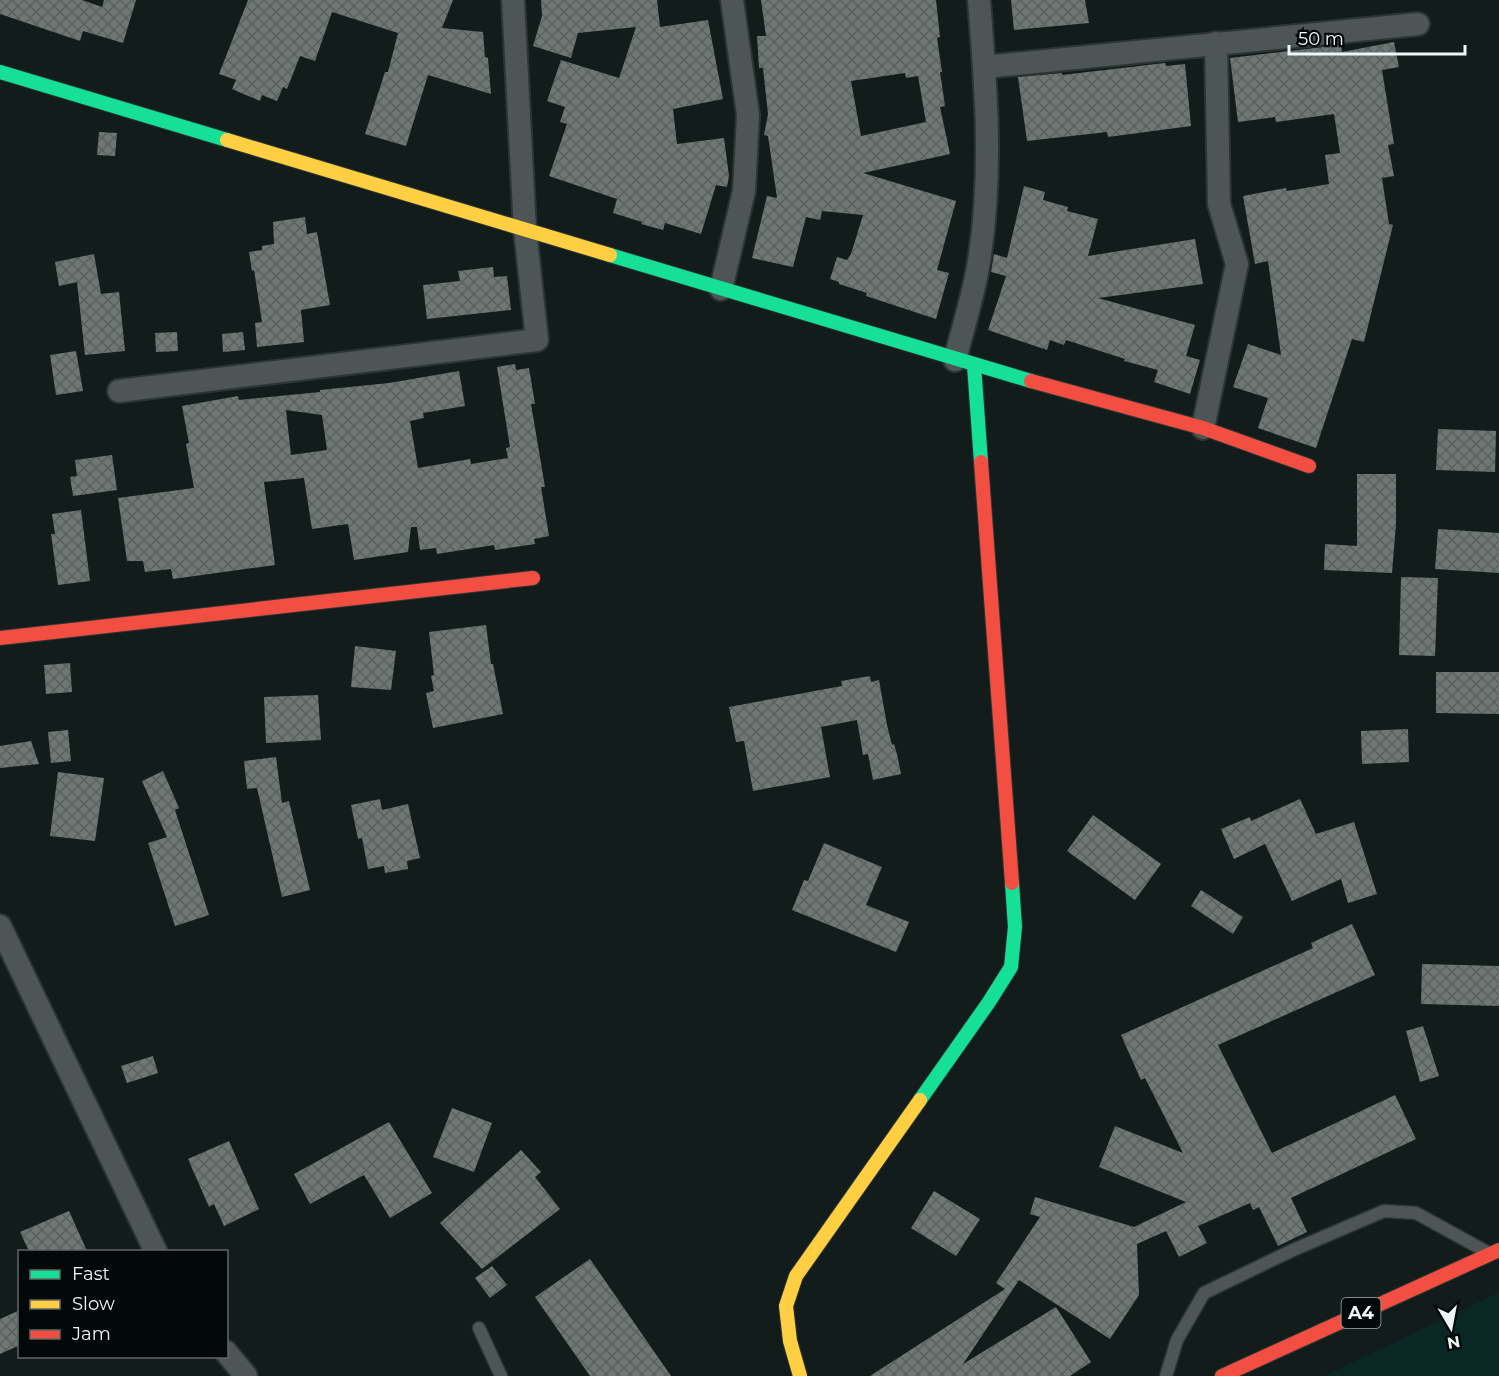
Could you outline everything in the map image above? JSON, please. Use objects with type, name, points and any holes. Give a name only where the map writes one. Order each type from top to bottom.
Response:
[{"type":"street","points":[[119,391],[537,340],[525,230],[513,0]]},
{"type":"street","points":[[721,289],[744,191],[748,115],[732,0]]},
{"type":"street","points":[[800,1376],[790,1341],[786,1306],[796,1276],[989,1002],[1011,967],[1015,927],[965,363],[985,211],[988,147],[978,0]]},
{"type":"street","points":[[984,67],[1418,24]]},
{"type":"street","points":[[1203,428],[1237,264],[1219,204],[1216,43]]},
{"type":"street","points":[[0,72],[965,363],[1203,428],[1309,466]]},
{"type":"street","points":[[0,638],[533,578]]},
{"type":"street","points":[[0,926],[156,1250]]},
{"type":"street","name":"A4","points":[[1222,1376],[1495,1252]]},
{"type":"street","points":[[228,1354],[246,1376]]},
{"type":"lane","points":[[1166,1376],[1177,1340],[1204,1293],[1293,1250],[1384,1211],[1416,1213],[1495,1252]]},
{"type":"lane","points":[[479,1328],[501,1376]]},
{"type":"shaded area","points":[[1499,1292],[1499,1376],[1324,1376]]},
{"type":"building","points":[[0,0],[82,0],[102,7],[104,0],[136,0],[123,43],[83,31],[80,41],[0,14]]},
{"type":"building","points":[[248,0],[453,0],[442,28],[483,32],[491,94],[428,75],[406,146],[365,134],[385,72],[388,72],[398,33],[332,12],[315,61],[300,56],[287,89],[283,87],[277,101],[262,95],[260,101],[232,89],[236,80],[219,74]]},
{"type":"building","points":[[541,0],[657,0],[660,27],[708,20],[723,99],[673,109],[677,144],[724,138],[729,176],[727,187],[716,185],[701,234],[665,223],[663,230],[641,224],[642,222],[613,213],[617,199],[549,176],[567,124],[560,122],[565,107],[547,101],[561,60],[619,78],[636,27],[578,33],[571,58],[533,46],[542,16]]},
{"type":"building","points":[[761,0],[936,0],[940,37],[937,38],[945,106],[940,107],[950,154],[863,173],[956,201],[937,270],[949,273],[936,319],[866,296],[867,293],[830,279],[837,257],[847,260],[851,254],[863,215],[822,211],[820,220],[806,217],[793,267],[752,258],[767,196],[777,198],[768,136],[764,135],[768,114],[763,68],[759,68],[757,36],[766,36]],"holes":[[[905,73],[906,78],[918,76],[926,122],[861,136],[851,81]]]},
{"type":"building","points":[[1011,0],[1085,0],[1089,23],[1014,30]]},
{"type":"building","points":[[1394,42],[1399,67],[1382,70],[1394,144],[1388,145],[1394,176],[1382,178],[1389,224],[1393,225],[1364,342],[1352,339],[1316,448],[1258,428],[1268,398],[1233,387],[1248,344],[1281,355],[1268,261],[1255,264],[1243,196],[1286,188],[1287,191],[1329,184],[1325,155],[1340,153],[1334,114],[1276,122],[1275,117],[1238,122],[1230,58],[1341,45],[1342,52]]},
{"type":"building","points":[[1165,63],[1166,66],[1185,64],[1191,126],[1108,137],[1107,132],[1027,141],[1018,77],[1062,73],[1062,75]]},
{"type":"building","points":[[99,132],[117,133],[115,156],[97,155]]},
{"type":"building","points":[[1024,186],[1045,192],[1043,200],[1068,207],[1067,211],[1098,219],[1088,256],[1195,239],[1203,284],[1098,298],[1195,325],[1186,356],[1200,360],[1190,394],[1154,382],[1158,370],[1124,361],[1125,359],[1066,340],[1064,345],[1050,340],[1047,350],[988,330],[1006,276],[991,272],[994,254],[1007,258]]},
{"type":"building","points":[[305,217],[307,234],[317,232],[330,305],[301,310],[304,342],[257,347],[255,323],[262,322],[249,252],[262,250],[262,246],[274,244],[273,222]]},
{"type":"building","points":[[94,254],[101,294],[119,292],[125,351],[85,355],[77,282],[59,286],[55,262]]},
{"type":"building","points":[[493,267],[494,277],[507,276],[511,310],[427,319],[423,285],[460,281],[458,271]]},
{"type":"building","points":[[177,332],[178,351],[156,352],[155,333]]},
{"type":"building","points":[[243,332],[245,350],[223,352],[222,334]]},
{"type":"building","points":[[76,351],[83,391],[56,395],[50,355]]},
{"type":"building","points":[[515,364],[516,370],[529,368],[535,404],[531,404],[545,487],[541,487],[549,536],[534,539],[535,544],[495,550],[494,545],[437,554],[436,548],[420,550],[417,527],[411,527],[408,552],[354,560],[348,524],[312,529],[304,478],[264,482],[275,565],[173,579],[171,569],[145,572],[143,561],[127,561],[118,498],[194,488],[182,406],[238,396],[239,400],[320,392],[320,390],[389,383],[459,371],[465,406],[423,413],[424,418],[410,421],[418,468],[470,459],[471,464],[508,458],[506,448],[510,447],[497,367]],"holes":[[[286,410],[322,415],[327,450],[291,455]]]},
{"type":"building","points":[[1438,429],[1496,431],[1495,472],[1436,470]]},
{"type":"building","points":[[112,455],[117,490],[73,496],[70,477],[77,476],[75,460]]},
{"type":"building","points":[[1357,474],[1396,474],[1396,524],[1392,573],[1324,570],[1325,544],[1357,546]]},
{"type":"building","points":[[81,510],[90,581],[58,585],[51,534],[55,534],[52,514]]},
{"type":"building","points":[[1438,529],[1499,533],[1499,573],[1435,569]]},
{"type":"building","points":[[1401,577],[1438,578],[1435,656],[1399,655]]},
{"type":"building","points":[[486,625],[491,664],[493,664],[503,714],[433,728],[426,693],[434,691],[429,632]]},
{"type":"building","points":[[355,646],[396,651],[391,690],[351,687]]},
{"type":"building","points":[[70,663],[72,692],[46,694],[44,665]]},
{"type":"building","points":[[1436,672],[1499,672],[1499,714],[1436,713]]},
{"type":"building","points":[[870,676],[871,682],[879,680],[887,725],[901,774],[873,780],[868,754],[863,755],[857,720],[821,727],[830,777],[753,791],[744,741],[736,742],[729,707],[842,686],[841,681]]},
{"type":"building","points":[[318,695],[321,740],[266,743],[264,697]]},
{"type":"building","points":[[1408,729],[1409,762],[1362,764],[1361,731]]},
{"type":"building","points":[[68,730],[71,761],[51,763],[48,732]]},
{"type":"building","points":[[31,741],[39,764],[0,768],[0,746]]},
{"type":"building","points":[[276,757],[282,803],[289,801],[310,890],[282,897],[257,788],[247,789],[244,761]]},
{"type":"building","points":[[163,771],[179,808],[175,810],[209,915],[175,926],[148,843],[167,837],[142,781]]},
{"type":"building","points":[[58,772],[104,778],[95,841],[50,836]]},
{"type":"building","points":[[380,799],[382,810],[408,804],[420,858],[407,861],[408,869],[385,873],[384,866],[368,869],[362,838],[358,839],[351,805]]},
{"type":"building","points":[[1300,799],[1316,834],[1354,822],[1377,894],[1348,903],[1341,879],[1292,901],[1265,844],[1234,859],[1221,829],[1250,817],[1251,821]]},
{"type":"building","points":[[1093,815],[1161,864],[1135,900],[1067,851]]},
{"type":"building","points":[[824,843],[882,867],[866,905],[909,922],[896,952],[792,910],[804,880],[808,881]]},
{"type":"building","points":[[1201,890],[1243,917],[1233,934],[1191,906]]},
{"type":"building","points":[[1352,924],[1375,975],[1218,1045],[1272,1153],[1395,1095],[1416,1139],[1291,1198],[1307,1232],[1278,1246],[1259,1207],[1253,1210],[1250,1203],[1198,1226],[1207,1243],[1179,1257],[1166,1231],[1137,1244],[1139,1295],[1110,1339],[1019,1280],[963,1364],[1056,1307],[1091,1362],[1070,1376],[870,1376],[1005,1289],[996,1283],[1040,1217],[1030,1214],[1035,1197],[1134,1227],[1186,1202],[1099,1167],[1115,1126],[1183,1153],[1145,1078],[1141,1080],[1121,1035],[1313,948],[1311,943]]},
{"type":"building","points":[[1422,964],[1499,966],[1499,1006],[1421,1004]]},
{"type":"building","points":[[1423,1026],[1439,1076],[1420,1082],[1406,1031]]},
{"type":"building","points":[[153,1056],[158,1073],[127,1083],[121,1066]]},
{"type":"building","points":[[452,1108],[492,1123],[474,1172],[433,1157]]},
{"type":"building","points":[[389,1122],[432,1193],[390,1218],[364,1175],[310,1204],[294,1174]]},
{"type":"building","points":[[229,1141],[259,1209],[224,1226],[214,1204],[209,1207],[188,1159]]},
{"type":"building","points":[[521,1150],[541,1172],[535,1177],[560,1209],[482,1269],[440,1223]]},
{"type":"building","points":[[934,1191],[980,1219],[956,1256],[911,1228]]},
{"type":"building","points":[[69,1211],[87,1250],[29,1250],[20,1232]]},
{"type":"building","points":[[590,1259],[671,1376],[590,1376],[535,1297]]},
{"type":"building","points":[[492,1266],[507,1285],[490,1298],[475,1278]]},
{"type":"building","points":[[18,1311],[18,1346],[0,1354],[0,1319]]},
{"type":"traffic: fast","points":[[0,72],[227,140]]},
{"type":"traffic: fast","points":[[610,255],[1031,381]]},
{"type":"traffic: fast","points":[[974,365],[981,462]]},
{"type":"traffic: fast","points":[[920,1100],[1011,967],[1015,927],[1012,883]]},
{"type":"traffic: slow","points":[[227,140],[610,255]]},
{"type":"traffic: slow","points":[[800,1376],[790,1341],[786,1306],[796,1276],[920,1100]]},
{"type":"traffic: jam","points":[[1031,381],[1203,428],[1309,466]]},
{"type":"traffic: jam","points":[[981,462],[1012,883]]},
{"type":"traffic: jam","points":[[0,638],[533,578]]},
{"type":"traffic: jam","points":[[1222,1376],[1499,1250]]}]
